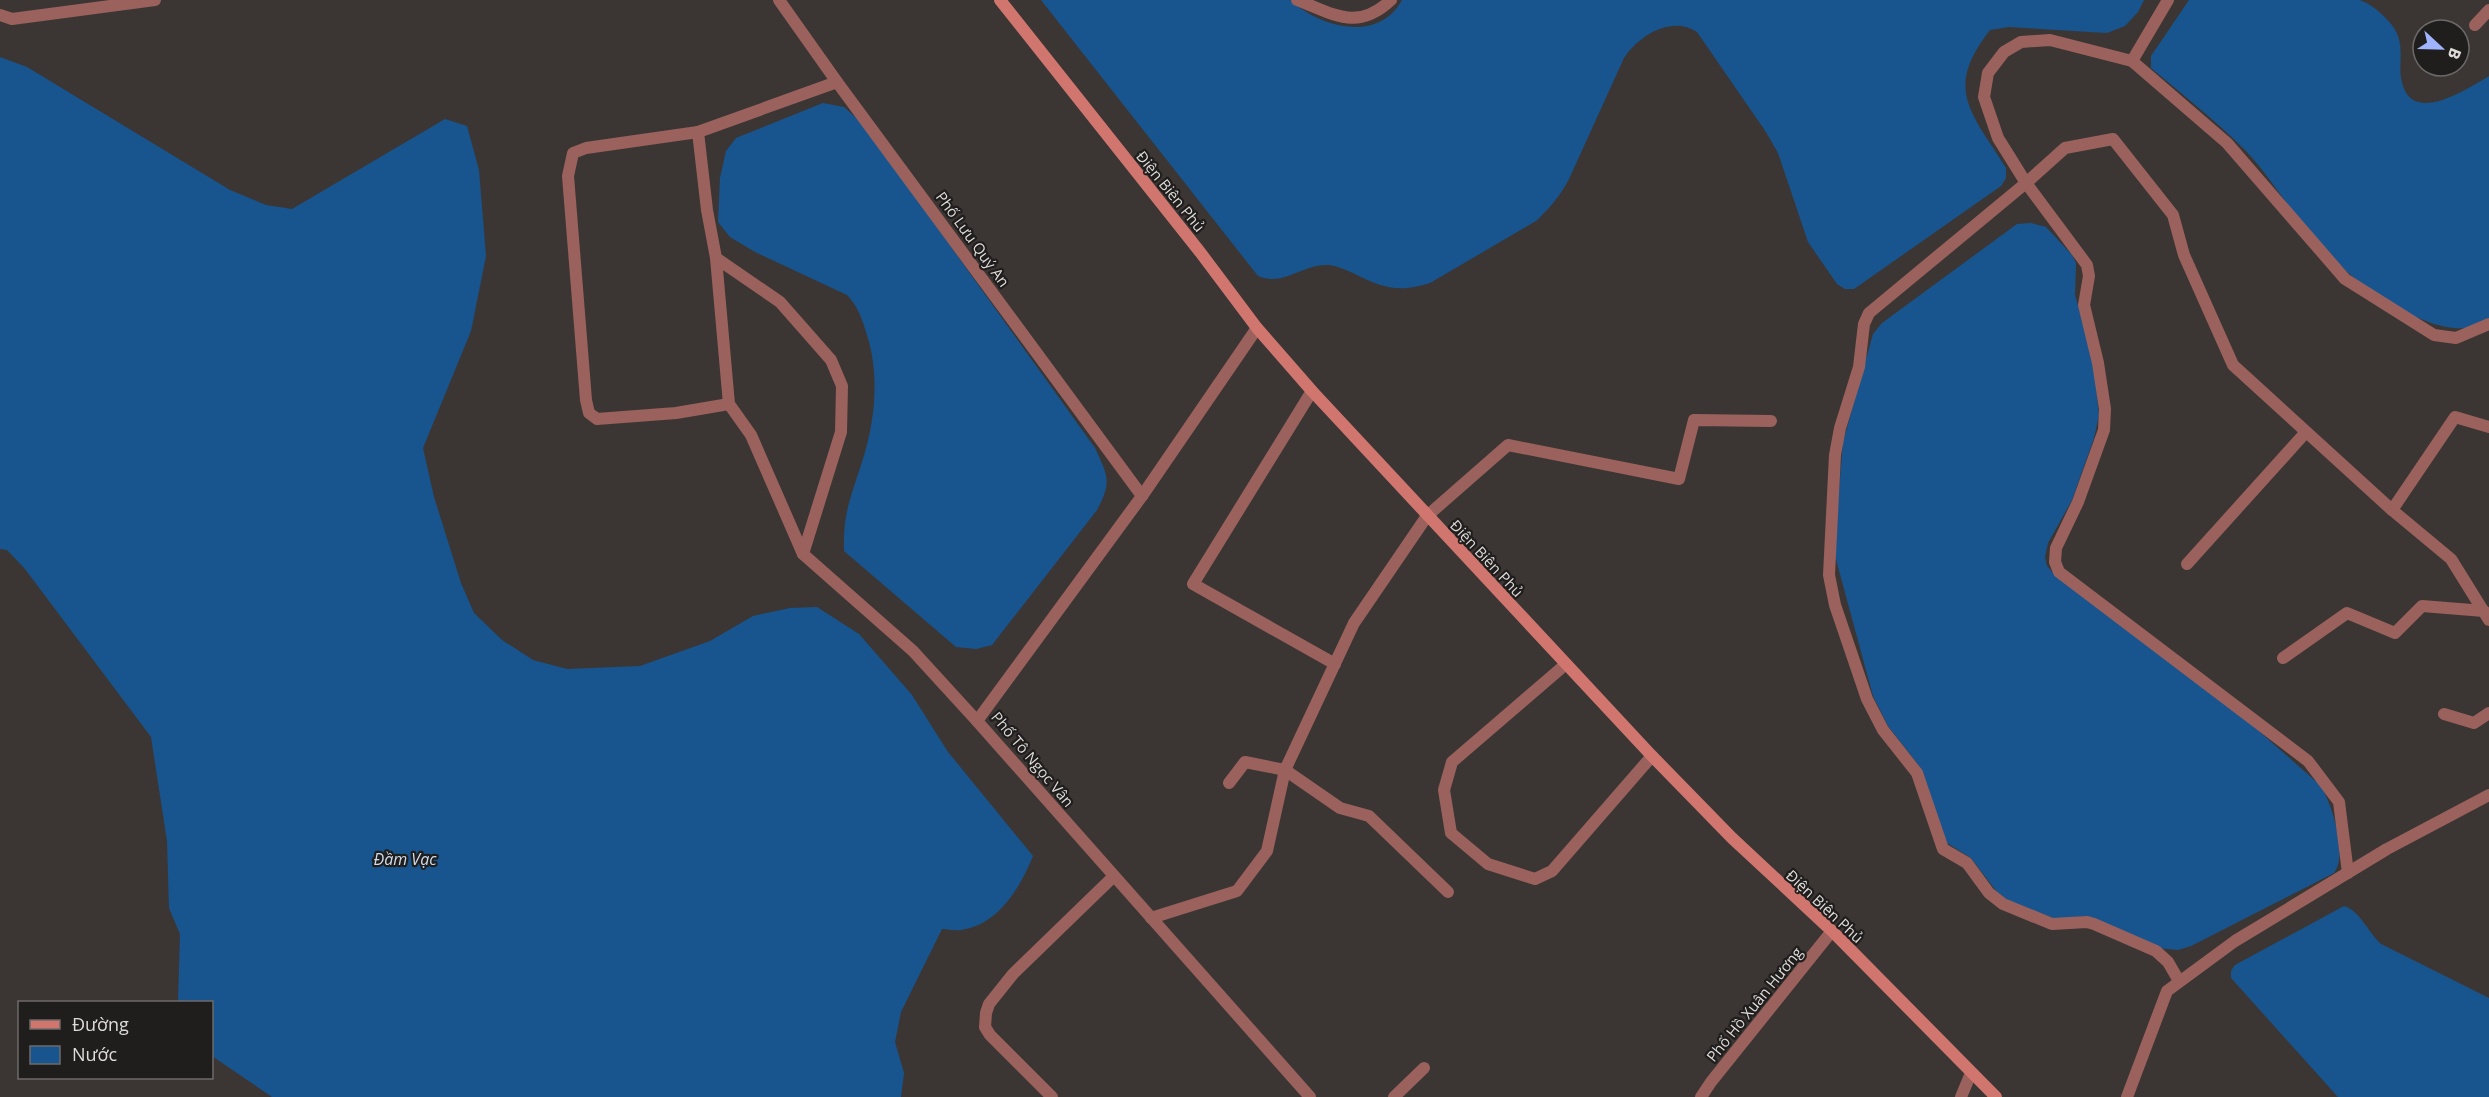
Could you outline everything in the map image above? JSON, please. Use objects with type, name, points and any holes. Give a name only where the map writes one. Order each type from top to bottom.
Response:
[{"type":"street","points":[[0,15],[12,20],[155,0]]},
{"type":"street","name":"Phố Lưu Quý An","points":[[779,0],[1143,496]]},
{"type":"street","name":"Điện Biên Phủ","points":[[1000,0],[1200,252],[1257,328],[1311,391],[1652,756],[1732,838],[1832,931],[1996,1097]]},
{"type":"street","points":[[1297,0],[1348,20],[1378,12],[1391,0]]},
{"type":"street","points":[[2132,61],[2168,0]]},
{"type":"street","points":[[2475,25],[2489,10]]},
{"type":"street","points":[[2348,873],[2339,802],[2308,761],[2060,572],[2055,562],[2056,548],[2078,502],[2104,430],[2104,409],[2098,363],[2085,305],[2089,276],[2087,265],[2026,183],[1998,138],[1984,97],[1988,73],[2004,52],[2022,42],[2050,40],[2132,61],[2228,143],[2345,279],[2434,335],[2456,338],[2489,324]]},
{"type":"street","points":[[729,404],[676,413],[597,419],[589,412],[586,400],[568,176],[573,153],[586,148],[698,132],[837,82]]},
{"type":"street","points":[[698,132],[707,210],[716,258],[729,404],[751,435],[803,554],[913,651],[977,721]]},
{"type":"street","points":[[2179,981],[2162,956],[2115,933],[2087,922],[2052,924],[2003,904],[1989,893],[1967,864],[1943,849],[1917,773],[1883,730],[1867,699],[1835,605],[1829,575],[1834,454],[1859,367],[1865,319],[1869,313],[2065,148],[2114,139],[2173,215],[2184,255],[2232,365],[2392,510],[2451,559],[2486,616]]},
{"type":"street","points":[[716,258],[780,302],[831,360],[842,386],[841,432],[803,554]]},
{"type":"street","name":"Phố Tô Ngọc Vân","points":[[1257,328],[1143,496],[977,721],[1310,1097]]},
{"type":"street","points":[[1311,391],[1193,584],[1335,664]]},
{"type":"street","points":[[2392,510],[2455,417],[2489,427]]},
{"type":"street","points":[[1151,918],[1237,891],[1267,851],[1285,770],[1354,623],[1426,516],[1508,445],[1679,479],[1694,420],[1771,422]]},
{"type":"street","points":[[2187,564],[2306,432]]},
{"type":"street","points":[[2283,658],[2347,613],[2395,633],[2422,606],[2486,616]]},
{"type":"street","points":[[1566,664],[1452,762],[1444,790],[1451,833],[1488,864],[1535,879],[1552,871],[1652,756]]},
{"type":"street","points":[[2444,714],[2474,723],[2489,713]]},
{"type":"street","points":[[1229,783],[1245,762],[1285,770],[1340,808],[1369,816],[1448,892]]},
{"type":"street","points":[[2127,1097],[2167,991],[2235,941],[2348,873],[2489,795]]},
{"type":"street","points":[[1052,1097],[990,1035],[985,1026],[986,1013],[989,1004],[1013,974],[1114,876]]},
{"type":"street","name":"Phố Hồ Xuân Hương","points":[[1701,1097],[1832,931]]},
{"type":"street","points":[[1394,1097],[1424,1068]]},
{"type":"street","points":[[1961,1097],[1971,1072]]},
{"type":"water","points":[[1041,0],[1290,0],[1317,18],[1348,27],[1379,22],[1392,14],[1402,0],[2144,0],[2138,12],[2125,26],[2107,33],[2009,27],[1990,30],[1976,51],[1968,69],[1965,86],[1974,116],[2006,168],[2006,178],[2001,186],[1854,289],[1845,289],[1837,284],[1808,242],[1778,153],[1766,132],[1697,32],[1687,27],[1667,27],[1657,30],[1647,35],[1630,50],[1624,58],[1569,179],[1562,191],[1536,221],[1430,283],[1409,288],[1391,288],[1329,265],[1311,267],[1276,279],[1258,276]]},
{"type":"water","points":[[2189,0],[2359,0],[2364,2],[2382,14],[2396,31],[2400,42],[2401,80],[2409,97],[2419,102],[2430,103],[2443,100],[2489,76],[2489,318],[2473,327],[2454,328],[2433,323],[2388,302],[2367,287],[2347,272],[2317,243],[2244,149],[2210,117],[2151,68],[2151,56]]},
{"type":"water","name":"Đầm Vạc","points":[[0,57],[27,67],[230,190],[266,205],[292,209],[445,119],[467,126],[479,170],[486,256],[471,331],[423,448],[434,497],[461,583],[474,613],[502,640],[533,660],[567,669],[640,666],[710,641],[753,616],[790,608],[817,607],[859,634],[912,695],[948,752],[1033,856],[1014,892],[997,913],[974,927],[959,930],[942,929],[901,1012],[895,1042],[904,1073],[901,1097],[272,1097],[213,1057],[213,1001],[178,1001],[180,934],[169,908],[167,841],[151,737],[25,569],[7,550],[0,549]]},
{"type":"water","points":[[823,103],[844,107],[863,124],[1095,448],[1103,466],[1106,485],[1097,510],[992,645],[976,649],[956,647],[844,551],[846,515],[873,415],[874,367],[862,319],[847,295],[755,252],[730,237],[718,222],[720,178],[726,151],[736,138]]},
{"type":"water","points":[[2031,223],[2046,227],[2072,255],[2076,263],[2075,295],[2093,360],[2099,415],[2094,438],[2072,500],[2048,543],[2045,557],[2047,566],[2054,574],[2253,726],[2320,785],[2337,829],[2339,854],[2338,865],[2334,873],[2191,946],[2178,950],[2157,948],[2087,916],[2056,919],[2010,902],[1997,892],[1971,858],[1947,843],[1920,767],[1888,726],[1873,696],[1834,552],[1843,442],[1873,334],[1882,323],[2017,224]]},
{"type":"water","points":[[2344,906],[2355,912],[2381,944],[2489,998],[2489,1097],[2338,1097],[2231,978],[2231,971],[2235,965]]}]
